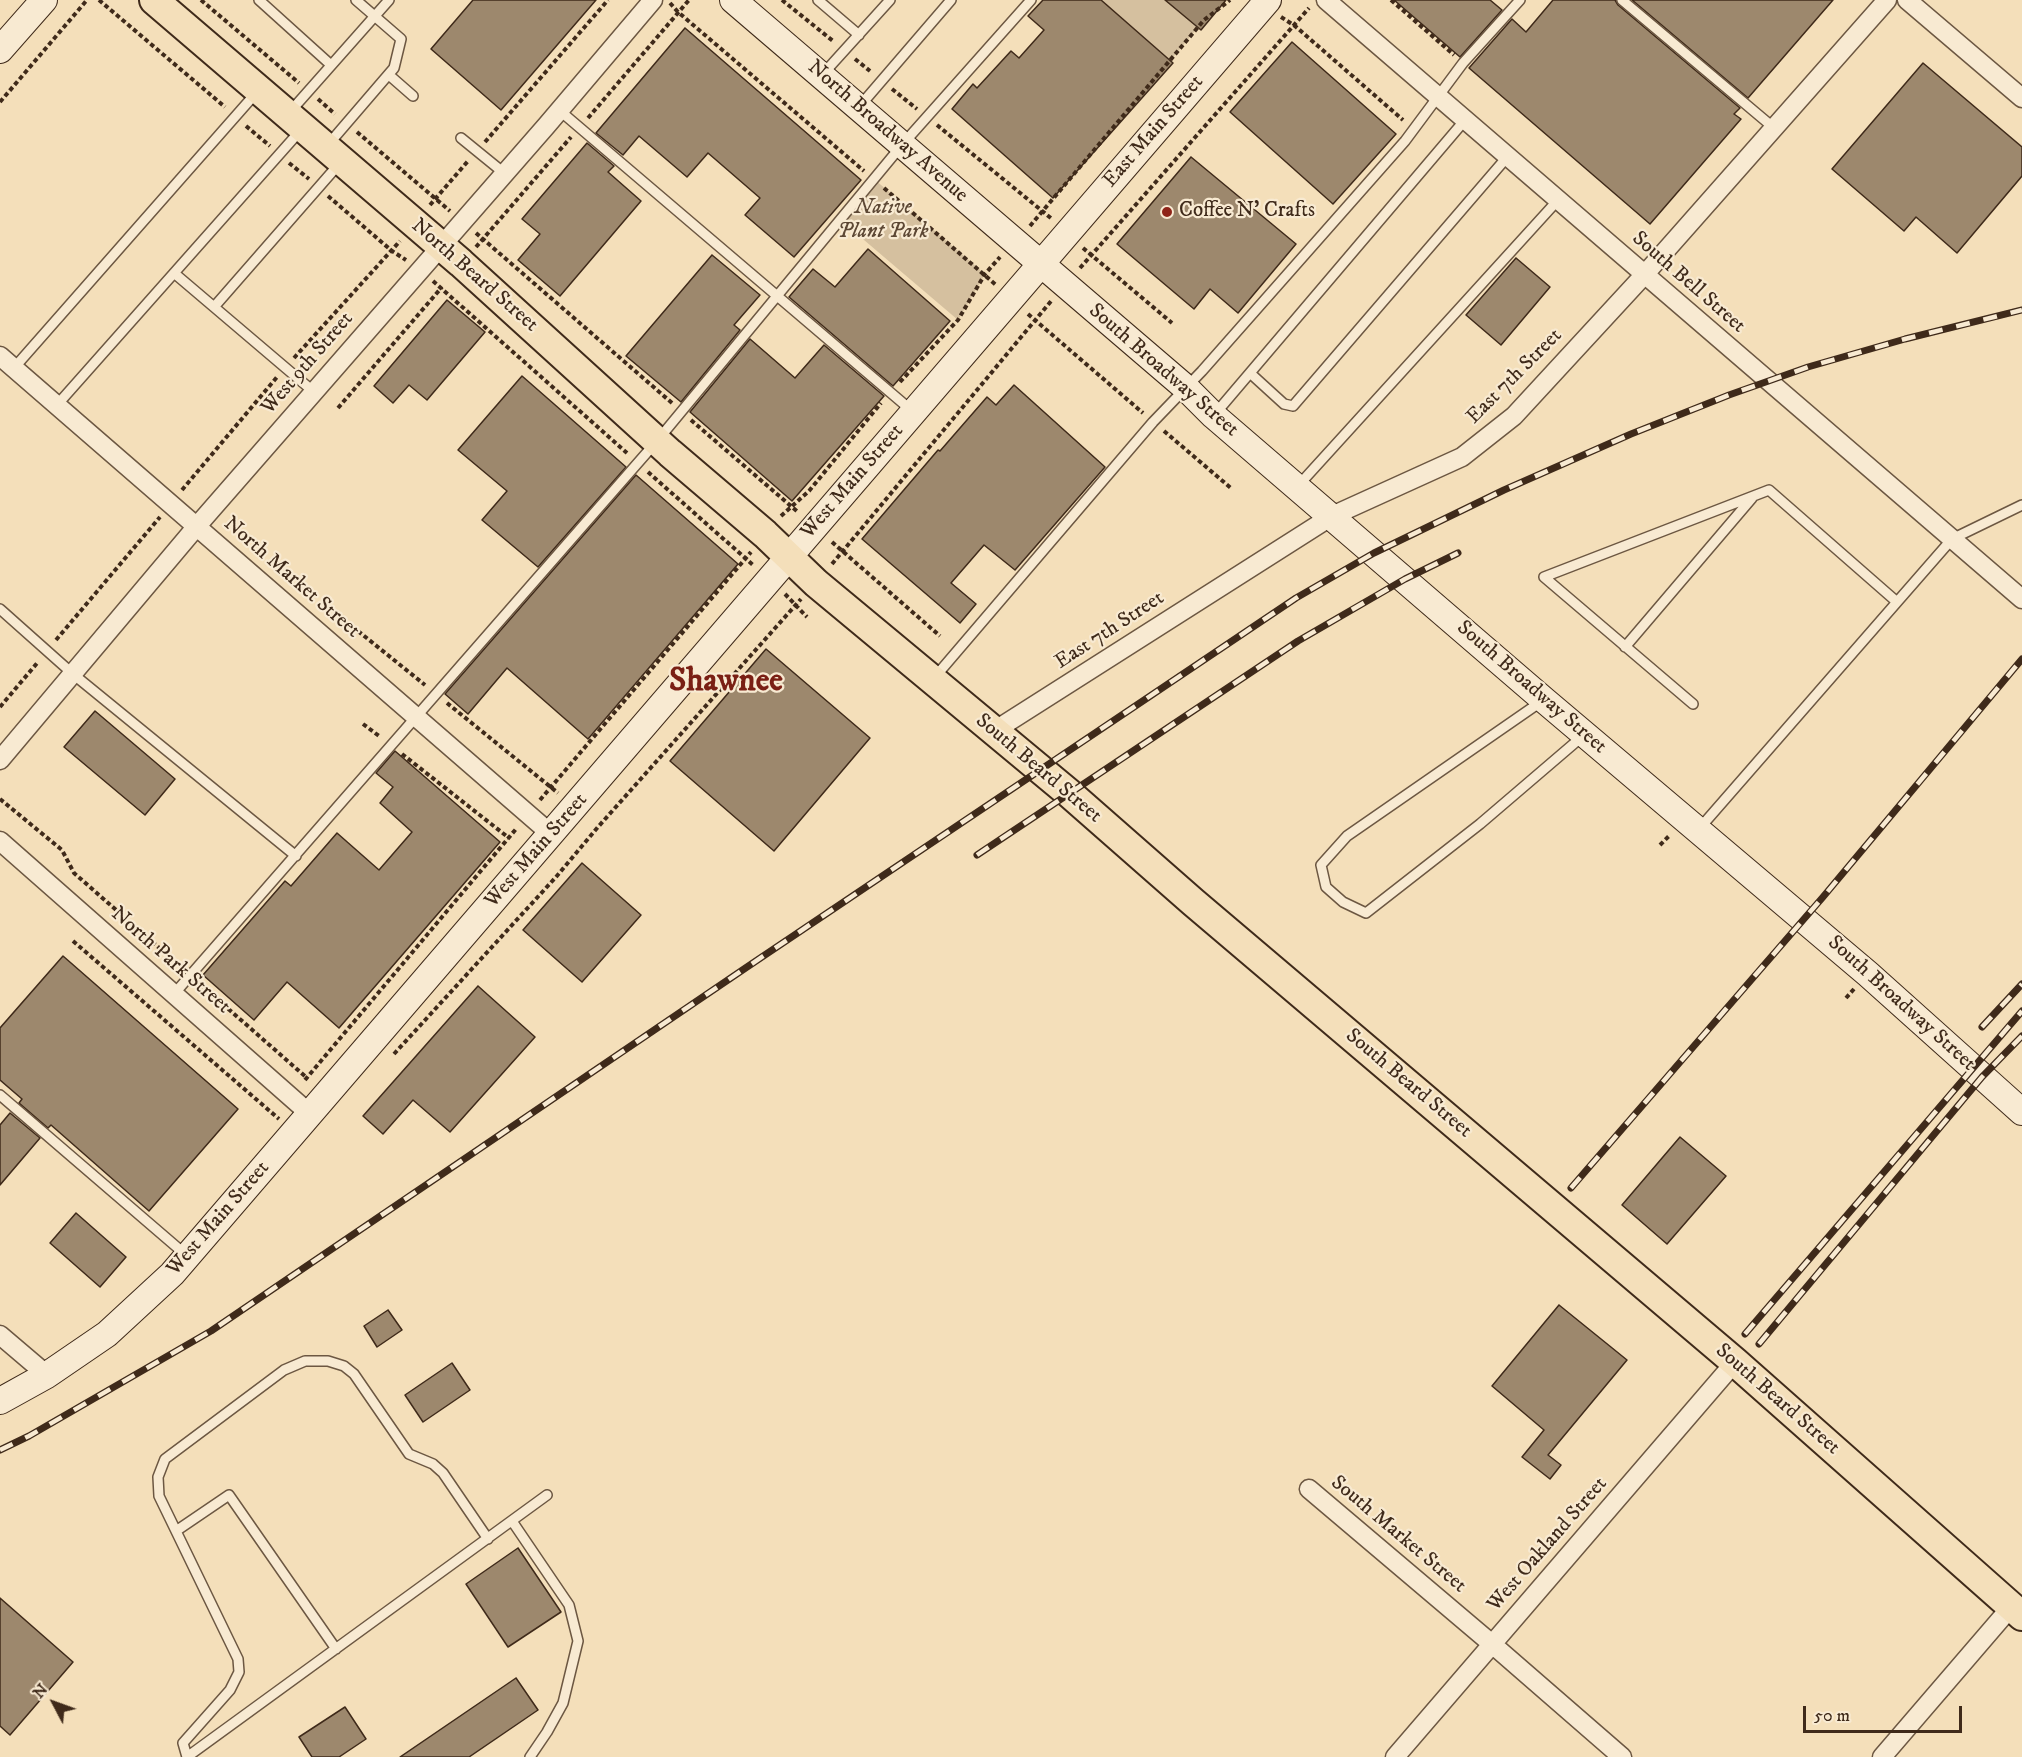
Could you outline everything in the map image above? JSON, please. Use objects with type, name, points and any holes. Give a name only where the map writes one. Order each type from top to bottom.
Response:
[{"type":"main road","name":"North Beard Street","points":[[154,0],[415,224],[657,441],[765,534],[779,569]]},
{"type":"main road","name":"South Beard Street","points":[[779,569],[932,681],[1070,794],[1193,902],[1735,1362],[2017,1612]]},
{"type":"street","points":[[0,50],[44,0]]},
{"type":"street","name":"West 9th Street","points":[[0,760],[197,526],[420,269],[450,255],[462,221],[653,0]]},
{"type":"street","name":"North Broadway Avenue","points":[[733,0],[1040,265]]},
{"type":"street","name":"South Bell Street","points":[[1326,0],[2022,599]]},
{"type":"street","name":"East 7th Street","points":[[994,731],[1332,516],[1462,457],[1514,416],[1645,274],[1887,0]]},
{"type":"street","points":[[1907,0],[2022,98]]},
{"type":"street","name":"East Main Street","points":[[1040,265],[1266,3]]},
{"type":"street","name":"South Broadway Street","points":[[1040,265],[1584,735],[1868,974],[2022,1112]]},
{"type":"street","name":"West Main Street","points":[[0,1401],[47,1375],[107,1334],[172,1275],[1040,265]]},
{"type":"street","name":"North Market Street","points":[[7,362],[551,834]]},
{"type":"street","name":"North Park Street","points":[[0,841],[174,994],[303,1123]]},
{"type":"street","points":[[0,1335],[47,1375]]},
{"type":"street","name":"West Oakland Street","points":[[1395,1757],[1735,1362]]},
{"type":"street","name":"South Market Street","points":[[1309,1489],[1622,1757]]},
{"type":"street","points":[[1882,1757],[2017,1612]]},
{"type":"lane","points":[[259,0],[331,65]]},
{"type":"lane","points":[[214,307],[318,188],[346,123],[394,68],[400,39],[356,0]]},
{"type":"lane","points":[[57,405],[279,154],[308,91],[389,0]]},
{"type":"lane","points":[[818,0],[859,35]]},
{"type":"lane","points":[[822,76],[890,0]]},
{"type":"lane","points":[[858,108],[951,0]]},
{"type":"lane","points":[[174,994],[638,464],[902,145],[1031,0]]},
{"type":"lane","points":[[932,681],[1154,422],[1405,141],[1463,63],[1520,0]]},
{"type":"lane","points":[[1622,0],[1774,128]]},
{"type":"lane","points":[[389,75],[413,96]]},
{"type":"lane","points":[[7,362],[258,90]]},
{"type":"lane","points":[[559,111],[914,412]]},
{"type":"lane","points":[[1214,416],[1465,120]]},
{"type":"lane","points":[[461,138],[504,173]]},
{"type":"lane","points":[[1250,373],[1284,404],[1293,406],[1508,156]]},
{"type":"lane","points":[[1297,487],[1558,200]]},
{"type":"lane","points":[[174,273],[314,392]]},
{"type":"lane","points":[[1693,704],[1544,577],[1769,490],[1897,602]]},
{"type":"lane","points":[[1625,647],[1754,496]]},
{"type":"lane","points":[[1698,831],[1952,539],[2022,505]]},
{"type":"lane","points":[[0,609],[73,674],[296,856]]},
{"type":"lane","points":[[1544,700],[1347,836],[1321,865],[1326,887],[1343,902],[1366,913],[1480,824],[1584,735]]},
{"type":"lane","points":[[0,1095],[188,1257]]},
{"type":"lane","points":[[488,1539],[443,1473],[433,1464],[409,1454],[354,1374],[344,1366],[328,1361],[305,1361],[284,1370],[165,1460],[158,1477],[159,1496],[238,1659],[239,1672],[230,1690],[183,1743],[187,1757],[488,1539],[548,1495]]},
{"type":"lane","points":[[176,1531],[229,1495],[336,1649]]},
{"type":"lane","points":[[512,1521],[569,1605],[578,1641],[563,1702],[530,1757]]},
{"type":"path","points":[[0,102],[87,0]]},
{"type":"path","points":[[99,0],[392,251],[420,269],[638,464],[779,569],[807,617]]},
{"type":"path","points":[[201,0],[462,221],[940,636]]},
{"type":"path","points":[[0,707],[285,368],[392,251],[608,0]]},
{"type":"path","points":[[668,0],[678,12],[1233,489]]},
{"type":"path","points":[[338,408],[441,288],[450,255],[484,240],[689,0]]},
{"type":"path","points":[[782,0],[1044,212],[1091,256],[1172,323]]},
{"type":"path","points":[[1014,242],[1044,212],[1204,20],[1230,0]]},
{"type":"path","points":[[1064,285],[1295,26],[1315,0]]},
{"type":"path","points":[[1391,0],[1463,63]]},
{"type":"path","points":[[1266,3],[1406,123]]},
{"type":"path","points":[[358,631],[598,827]]},
{"type":"path","points":[[363,724],[556,877]]},
{"type":"path","points":[[0,800],[62,850],[74,873],[327,1095]]},
{"type":"path","points":[[73,941],[303,1123]]},
{"type":"green space","points":[[1096,0],[1180,0],[1204,20],[1169,62]]},
{"type":"green space","name":"Native Plant Park","points":[[874,179],[985,274],[958,320],[837,217]]},
{"type":"building","points":[[473,0],[596,0],[501,110],[431,49]]},
{"type":"building","points":[[1043,0],[1101,0],[1173,63],[1053,198],[952,109],[973,84],[977,88],[1011,51],[1019,58],[1044,30],[1028,16]]},
{"type":"building","points":[[1165,0],[1226,0],[1201,30]]},
{"type":"building","points":[[1394,0],[1490,0],[1502,10],[1460,57]]},
{"type":"building","points":[[1553,0],[1615,0],[1618,5],[1740,108],[1734,114],[1741,119],[1650,224],[1469,68],[1512,19],[1526,32]]},
{"type":"building","points":[[1632,0],[1833,0],[1748,98]]},
{"type":"building","points":[[685,28],[861,180],[794,257],[745,215],[760,198],[708,153],[687,177],[639,136],[623,155],[596,133]]},
{"type":"building","points":[[1292,42],[1396,134],[1333,204],[1230,112]]},
{"type":"building","points":[[1923,63],[2022,147],[2022,176],[1957,253],[1916,217],[1904,231],[1832,169]]},
{"type":"building","points":[[587,143],[614,166],[608,172],[641,201],[560,296],[518,260],[540,234],[522,219]]},
{"type":"building","points":[[1191,157],[1296,244],[1238,313],[1210,289],[1194,309],[1117,244]]},
{"type":"building","points":[[868,249],[950,321],[893,386],[789,297],[813,269],[835,287]]},
{"type":"building","points":[[712,255],[760,295],[734,325],[740,330],[681,402],[626,356]]},
{"type":"building","points":[[1516,258],[1550,287],[1501,345],[1466,315]]},
{"type":"building","points":[[447,300],[485,332],[427,400],[409,385],[393,403],[374,386]]},
{"type":"building","points":[[750,339],[795,378],[824,345],[884,396],[792,501],[690,412]]},
{"type":"building","points":[[522,376],[626,467],[538,567],[482,520],[507,491],[458,450]]},
{"type":"building","points":[[1014,385],[1105,467],[1015,570],[984,545],[951,583],[976,604],[960,623],[862,539],[987,397],[996,405]]},
{"type":"building","points":[[636,475],[738,564],[588,739],[507,668],[468,714],[445,694]]},
{"type":"building","points":[[766,649],[870,738],[774,851],[670,761]]},
{"type":"building","points":[[95,711],[175,779],[145,815],[64,747]]},
{"type":"building","points":[[395,751],[500,842],[339,1028],[287,982],[254,1020],[203,975],[285,881],[291,886],[337,833],[379,870],[412,832],[380,803],[393,787],[376,773]]},
{"type":"building","points":[[582,863],[641,915],[582,982],[523,930]]},
{"type":"building","points":[[63,956],[238,1109],[149,1211],[51,1125],[48,1128],[19,1103],[22,1099],[0,1080],[0,1028]]},
{"type":"building","points":[[478,986],[535,1037],[450,1132],[413,1100],[383,1134],[363,1116]]},
{"type":"building","points":[[10,1113],[40,1138],[0,1185],[0,1125]]},
{"type":"building","points":[[1680,1137],[1726,1176],[1667,1244],[1622,1205]]},
{"type":"building","points":[[76,1213],[126,1257],[100,1287],[50,1243]]},
{"type":"building","points":[[1559,1305],[1627,1360],[1548,1455],[1561,1465],[1550,1479],[1522,1457],[1544,1430],[1492,1386]]},
{"type":"building","points":[[388,1310],[402,1330],[377,1347],[364,1326]]},
{"type":"building","points":[[452,1363],[470,1390],[423,1422],[405,1395]]},
{"type":"building","points":[[518,1548],[561,1612],[508,1647],[466,1584]]},
{"type":"building","points":[[0,1598],[73,1662],[10,1735],[0,1726]]},
{"type":"building","points":[[516,1678],[538,1710],[469,1757],[400,1757]]},
{"type":"building","points":[[345,1707],[366,1739],[339,1757],[312,1757],[299,1737]]},
{"type":"railway","points":[[0,1450],[29,1436],[211,1331],[1296,598],[1374,553],[1504,490],[1631,434],[1729,395],[1808,367],[1905,339],[2022,310]]},
{"type":"railway","points":[[977,855],[1298,641],[1405,579],[1458,553]]},
{"type":"railway","points":[[1571,1188],[1823,897],[2022,659]]},
{"type":"railway","points":[[1982,1027],[2022,984]]},
{"type":"railway","points":[[1745,1334],[2022,1011]]},
{"type":"railway","points":[[1759,1344],[1982,1077],[2022,1036]]},
{"type":"place","name":"Coffee N' Crafts","points":[[1167,212]]},
{"type":"district","name":"Shawnee","points":[[726,683]]}]
